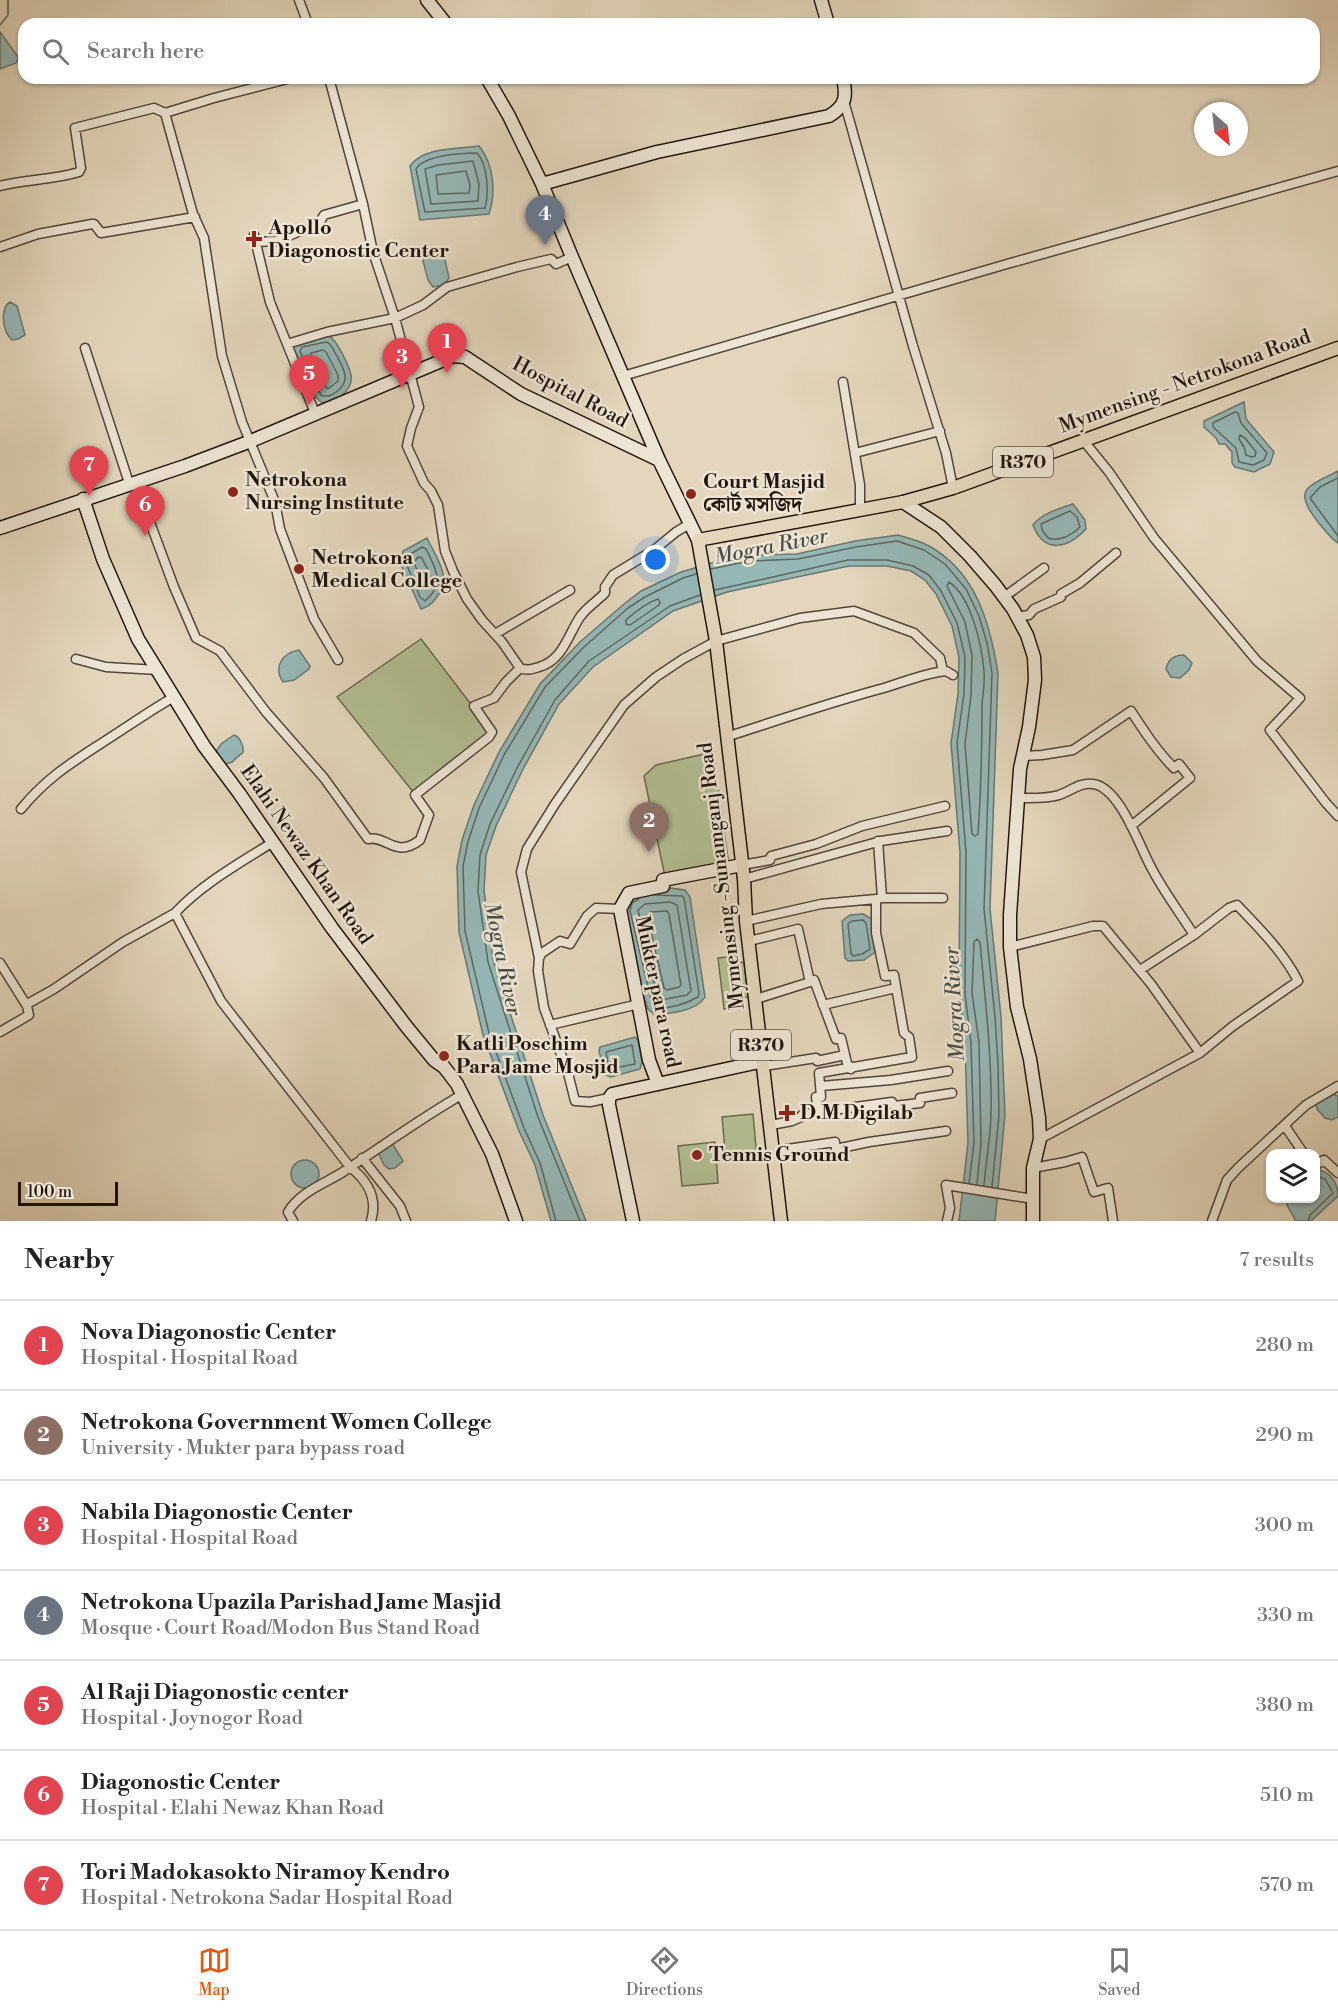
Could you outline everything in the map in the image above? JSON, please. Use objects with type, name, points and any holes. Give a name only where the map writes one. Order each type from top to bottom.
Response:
[{"type":"main road","name":"Mymensing - Netrokona Road","points":[[698,540],[903,502],[953,488],[1338,348]]},
{"type":"main road","name":"R370","points":[[698,540],[715,637]]},
{"type":"main road","name":"Mymensing -Sunamganj Road","points":[[715,637],[781,1221]]},
{"type":"street","points":[[298,0],[306,18]]},
{"type":"street","points":[[427,0],[441,18]]},
{"type":"street","points":[[821,0],[826,18]]},
{"type":"street","points":[[0,186],[79,172],[81,168],[75,128],[154,108],[165,113],[268,84]]},
{"type":"street","points":[[331,84],[363,204],[373,252],[395,318],[419,407],[407,446],[424,483],[438,505],[445,550],[466,599],[520,668],[534,669],[554,660],[564,647],[580,616],[605,593],[605,587],[613,575],[654,550],[676,531],[691,524]]},
{"type":"street","points":[[490,84],[509,116],[542,184],[659,460],[698,540]]},
{"type":"street","points":[[542,184],[657,152],[829,116],[844,101],[846,93],[844,84]]},
{"type":"street","points":[[844,101],[940,430],[953,488]]},
{"type":"street","points":[[165,113],[195,217],[204,238],[222,356],[242,422],[275,502],[280,529],[314,619],[338,660]]},
{"type":"street","points":[[623,376],[1338,171]]},
{"type":"street","points":[[315,413],[270,302],[255,238],[277,241],[300,231],[314,228],[324,215],[363,204]]},
{"type":"street","points":[[0,247],[38,234],[92,224],[101,233],[195,217]]},
{"type":"street","points":[[287,344],[327,332],[395,318],[423,305],[447,287],[517,267],[551,260],[556,264],[572,257]]},
{"type":"street","points":[[85,348],[132,482],[196,638],[220,651],[266,712],[324,777],[368,839],[374,838],[393,847],[405,848],[420,840],[429,815],[415,795],[489,737],[492,732],[474,706],[494,698],[520,668]]},
{"type":"street","name":"Hospital Road","points":[[0,528],[185,466],[251,441],[453,356],[465,357],[521,394],[659,460]]},
{"type":"street","points":[[843,382],[860,485],[860,510]]},
{"type":"street","points":[[855,453],[940,430]]},
{"type":"street","points":[[1083,440],[1158,544],[1257,661],[1300,698],[1270,730],[1338,816]]},
{"type":"street","name":"Elahi Newaz Khan Road","points":[[83,499],[103,559],[138,639],[204,746],[332,928],[385,999],[434,1060],[450,1074],[463,1094],[492,1154],[516,1221]]},
{"type":"street","points":[[903,502],[941,526],[970,556],[1004,597],[1017,617],[1027,635],[1034,657],[1035,680],[1018,798],[1010,904],[1010,947],[1017,1007],[1030,1059],[1040,1139],[1033,1168],[1033,1221]]},
{"type":"street","points":[[1017,617],[1030,614],[1034,609],[1061,597],[1061,594],[1080,583],[1116,553]]},
{"type":"street","points":[[1004,597],[1044,568]]},
{"type":"street","points":[[495,634],[570,590]]},
{"type":"street","points":[[844,1055],[817,1061],[816,1058],[763,1063],[612,1094],[609,1098],[590,1102],[575,1101],[568,1073],[544,1008],[538,971],[539,958],[521,872],[527,849],[555,804],[624,705],[656,677],[715,637],[800,618],[854,611],[914,633],[940,658],[943,671]]},
{"type":"street","points":[[76,658],[106,667],[158,670]]},
{"type":"street","points":[[726,736],[861,693],[943,671],[953,675]]},
{"type":"street","points":[[21,808],[35,791],[55,773],[86,751],[174,697]]},
{"type":"street","points":[[1023,756],[1073,750],[1131,711],[1166,761],[1174,768],[1179,764],[1190,778],[1131,826]]},
{"type":"street","points":[[1018,798],[1059,795],[1080,785],[1096,784],[1110,792],[1131,826],[1150,867],[1194,935]]},
{"type":"street","points":[[539,958],[542,953],[560,941],[570,944],[587,916],[596,908],[620,909],[629,893],[663,886],[663,880],[770,860],[771,856],[816,844],[862,826],[945,806]]},
{"type":"street","points":[[744,879],[878,842],[947,831]]},
{"type":"street","points":[[27,1006],[123,942],[175,913],[185,902],[273,842]]},
{"type":"street","points":[[818,1112],[816,1097],[821,1096],[819,1073],[912,1057],[909,1037],[904,1033],[894,975],[885,976],[876,933],[879,898],[878,842]]},
{"type":"street","points":[[746,921],[821,904],[879,898],[943,898]]},
{"type":"street","points":[[1040,1139],[1200,1053],[1233,1026],[1298,981],[1275,948],[1238,905],[1229,908],[1194,935],[1140,970]]},
{"type":"street","name":"Mukter para road","points":[[620,909],[649,1060],[657,1084]]},
{"type":"street","points":[[175,913],[221,1001],[350,1167],[365,1180],[371,1193],[374,1212],[371,1221]]},
{"type":"street","points":[[1010,947],[1103,926],[1140,970],[1200,1053]]},
{"type":"street","points":[[749,941],[798,929],[810,982]]},
{"type":"street","points":[[0,963],[27,1006],[29,1015],[0,1032]]},
{"type":"street","points":[[756,999],[766,998],[814,980],[836,1039],[841,1038],[844,1055],[851,1069]]},
{"type":"street","points":[[823,1005],[896,988]]},
{"type":"street","points":[[550,1024],[639,1004]]},
{"type":"street","points":[[821,1086],[891,1080],[948,1071]]},
{"type":"street","points":[[1212,1221],[1227,1180],[1306,1105],[1338,1086]]},
{"type":"street","points":[[771,1125],[818,1112],[892,1102],[894,1106],[900,1106],[920,1103],[920,1098],[952,1093]]},
{"type":"street","points":[[293,1221],[288,1212],[306,1193],[350,1167],[412,1124],[463,1094]]},
{"type":"street","points":[[609,1098],[633,1221]]},
{"type":"street","points":[[1285,1126],[1301,1149]]},
{"type":"street","points":[[774,1151],[835,1142],[836,1149],[946,1131]]},
{"type":"street","points":[[1033,1168],[1082,1157],[1094,1192],[1108,1188],[1113,1221]]},
{"type":"street","points":[[362,1158],[400,1206],[406,1221]]},
{"type":"street","points":[[1320,1163],[1324,1160],[1338,1173]]},
{"type":"street","points":[[947,1221],[950,1208],[946,1185],[1033,1199]]},
{"type":"green space","points":[[421,639],[486,724],[490,733],[414,793],[337,697]]},
{"type":"green space","points":[[713,752],[729,866],[665,877],[644,776],[656,765]]},
{"type":"green space","points":[[737,956],[738,963],[744,962],[748,997],[742,998],[743,1007],[724,1009],[718,958]]},
{"type":"green space","points":[[753,1114],[757,1158],[726,1161],[722,1117]]},
{"type":"green space","name":"Tennis Ground","points":[[715,1142],[718,1183],[682,1186],[678,1146]]},
{"type":"water","points":[[0,32],[18,60],[16,63],[0,69]]},
{"type":"water","points":[[479,146],[491,170],[493,197],[489,214],[420,220],[410,166],[423,155],[432,152]]},
{"type":"water","points":[[441,252],[444,255],[449,278],[444,285],[433,287],[428,280],[423,261],[428,254]]},
{"type":"water","points":[[10,302],[17,306],[25,335],[12,340],[4,326],[5,309]]},
{"type":"water","points":[[327,335],[334,340],[342,353],[350,370],[351,380],[347,390],[339,397],[332,401],[321,402],[302,376],[294,353],[294,346]]},
{"type":"water","points":[[1244,402],[1246,419],[1274,452],[1270,464],[1254,472],[1235,467],[1232,463],[1232,452],[1225,444],[1219,444],[1204,427],[1204,421]]},
{"type":"water","points":[[1338,471],[1338,543],[1332,539],[1310,511],[1305,496],[1311,485]]},
{"type":"water","points":[[1073,504],[1085,520],[1086,529],[1079,536],[1064,544],[1056,545],[1043,541],[1033,525],[1046,514]]},
{"type":"water","points":[[898,535],[925,544],[945,557],[969,584],[985,618],[998,673],[990,909],[1001,1017],[1005,1115],[995,1221],[959,1221],[968,1143],[965,1043],[959,994],[960,852],[951,743],[958,694],[959,657],[952,626],[936,594],[925,580],[911,571],[887,566],[849,566],[727,592],[673,611],[593,667],[559,704],[522,771],[496,826],[486,855],[484,890],[493,960],[543,1115],[586,1221],[551,1221],[535,1165],[519,1131],[483,1035],[459,932],[457,866],[462,840],[474,805],[499,752],[540,684],[580,642],[641,591],[681,572],[715,562],[749,555],[797,554],[855,541]]},
{"type":"water","points":[[427,538],[442,568],[443,583],[441,591],[433,602],[421,609],[400,563],[403,551]]},
{"type":"water","points":[[299,650],[310,666],[309,669],[294,680],[283,682],[279,671],[281,662],[288,654]]},
{"type":"water","points":[[1184,655],[1192,663],[1189,670],[1180,678],[1171,677],[1166,669],[1168,663],[1174,657]]},
{"type":"water","points":[[234,735],[241,742],[243,752],[232,762],[223,765],[215,753],[221,744]]},
{"type":"water","points":[[670,888],[685,890],[690,897],[705,997],[689,1009],[654,1014],[648,1009],[643,995],[625,920],[627,900],[649,890]]},
{"type":"water","points":[[863,914],[872,919],[875,952],[864,960],[848,961],[845,958],[842,921],[850,915]]},
{"type":"water","points":[[635,1037],[638,1040],[642,1062],[640,1069],[611,1077],[605,1075],[600,1047]]},
{"type":"water","points":[[1328,1093],[1338,1096],[1338,1117],[1332,1120],[1325,1118],[1317,1109],[1316,1103]]},
{"type":"water","points":[[392,1143],[403,1161],[395,1168],[389,1169],[384,1165],[378,1152]]},
{"type":"water","points":[[305,1160],[315,1164],[319,1174],[315,1184],[305,1188],[295,1184],[291,1174],[295,1164]]},
{"type":"water","points":[[1320,1171],[1332,1178],[1338,1196],[1311,1221],[1296,1221],[1286,1203],[1320,1203]]},
{"type":"waterway","points":[[0,25],[8,15],[8,0]]},
{"type":"place","name":"Apollo Diagonostic Center","points":[[254,239]]},
{"type":"place","name":"Netrokona Upazila Parishad Jame Masjid","points":[[545,245]]},
{"type":"place","name":"Nova Diagonostic Center","points":[[447,373]]},
{"type":"place","name":"Nabila Diagonostic Center","points":[[402,388]]},
{"type":"place","name":"Al Raji Diagonostic center","points":[[309,405]]},
{"type":"place","name":"Netrokona Nursing Institute","points":[[233,492]]},
{"type":"place","name":"Court Masjid কোর্ট মসজিদ","points":[[691,494]]},
{"type":"place","name":"Tori Madokasokto Niramoy Kendro","points":[[89,496]]},
{"type":"place","name":"Diagonostic Center","points":[[145,536]]},
{"type":"place","name":"Netrokona Medical College","points":[[299,569]]},
{"type":"place","name":"Netrokona Government Women College","points":[[649,852]]},
{"type":"place","name":"Katli Poschim Para Jame Mosjid","points":[[444,1056]]},
{"type":"place","name":"D.M Digilab","points":[[787,1113]]},
{"type":"place","name":"Tennis Ground","points":[[697,1155]]},
{"type":"water label","name":"Mogra River","points":[[771,547]]},
{"type":"water label","name":"Mogra River","points":[[502,959]]},
{"type":"water label","name":"Mogra River","points":[[955,1004]]}]
